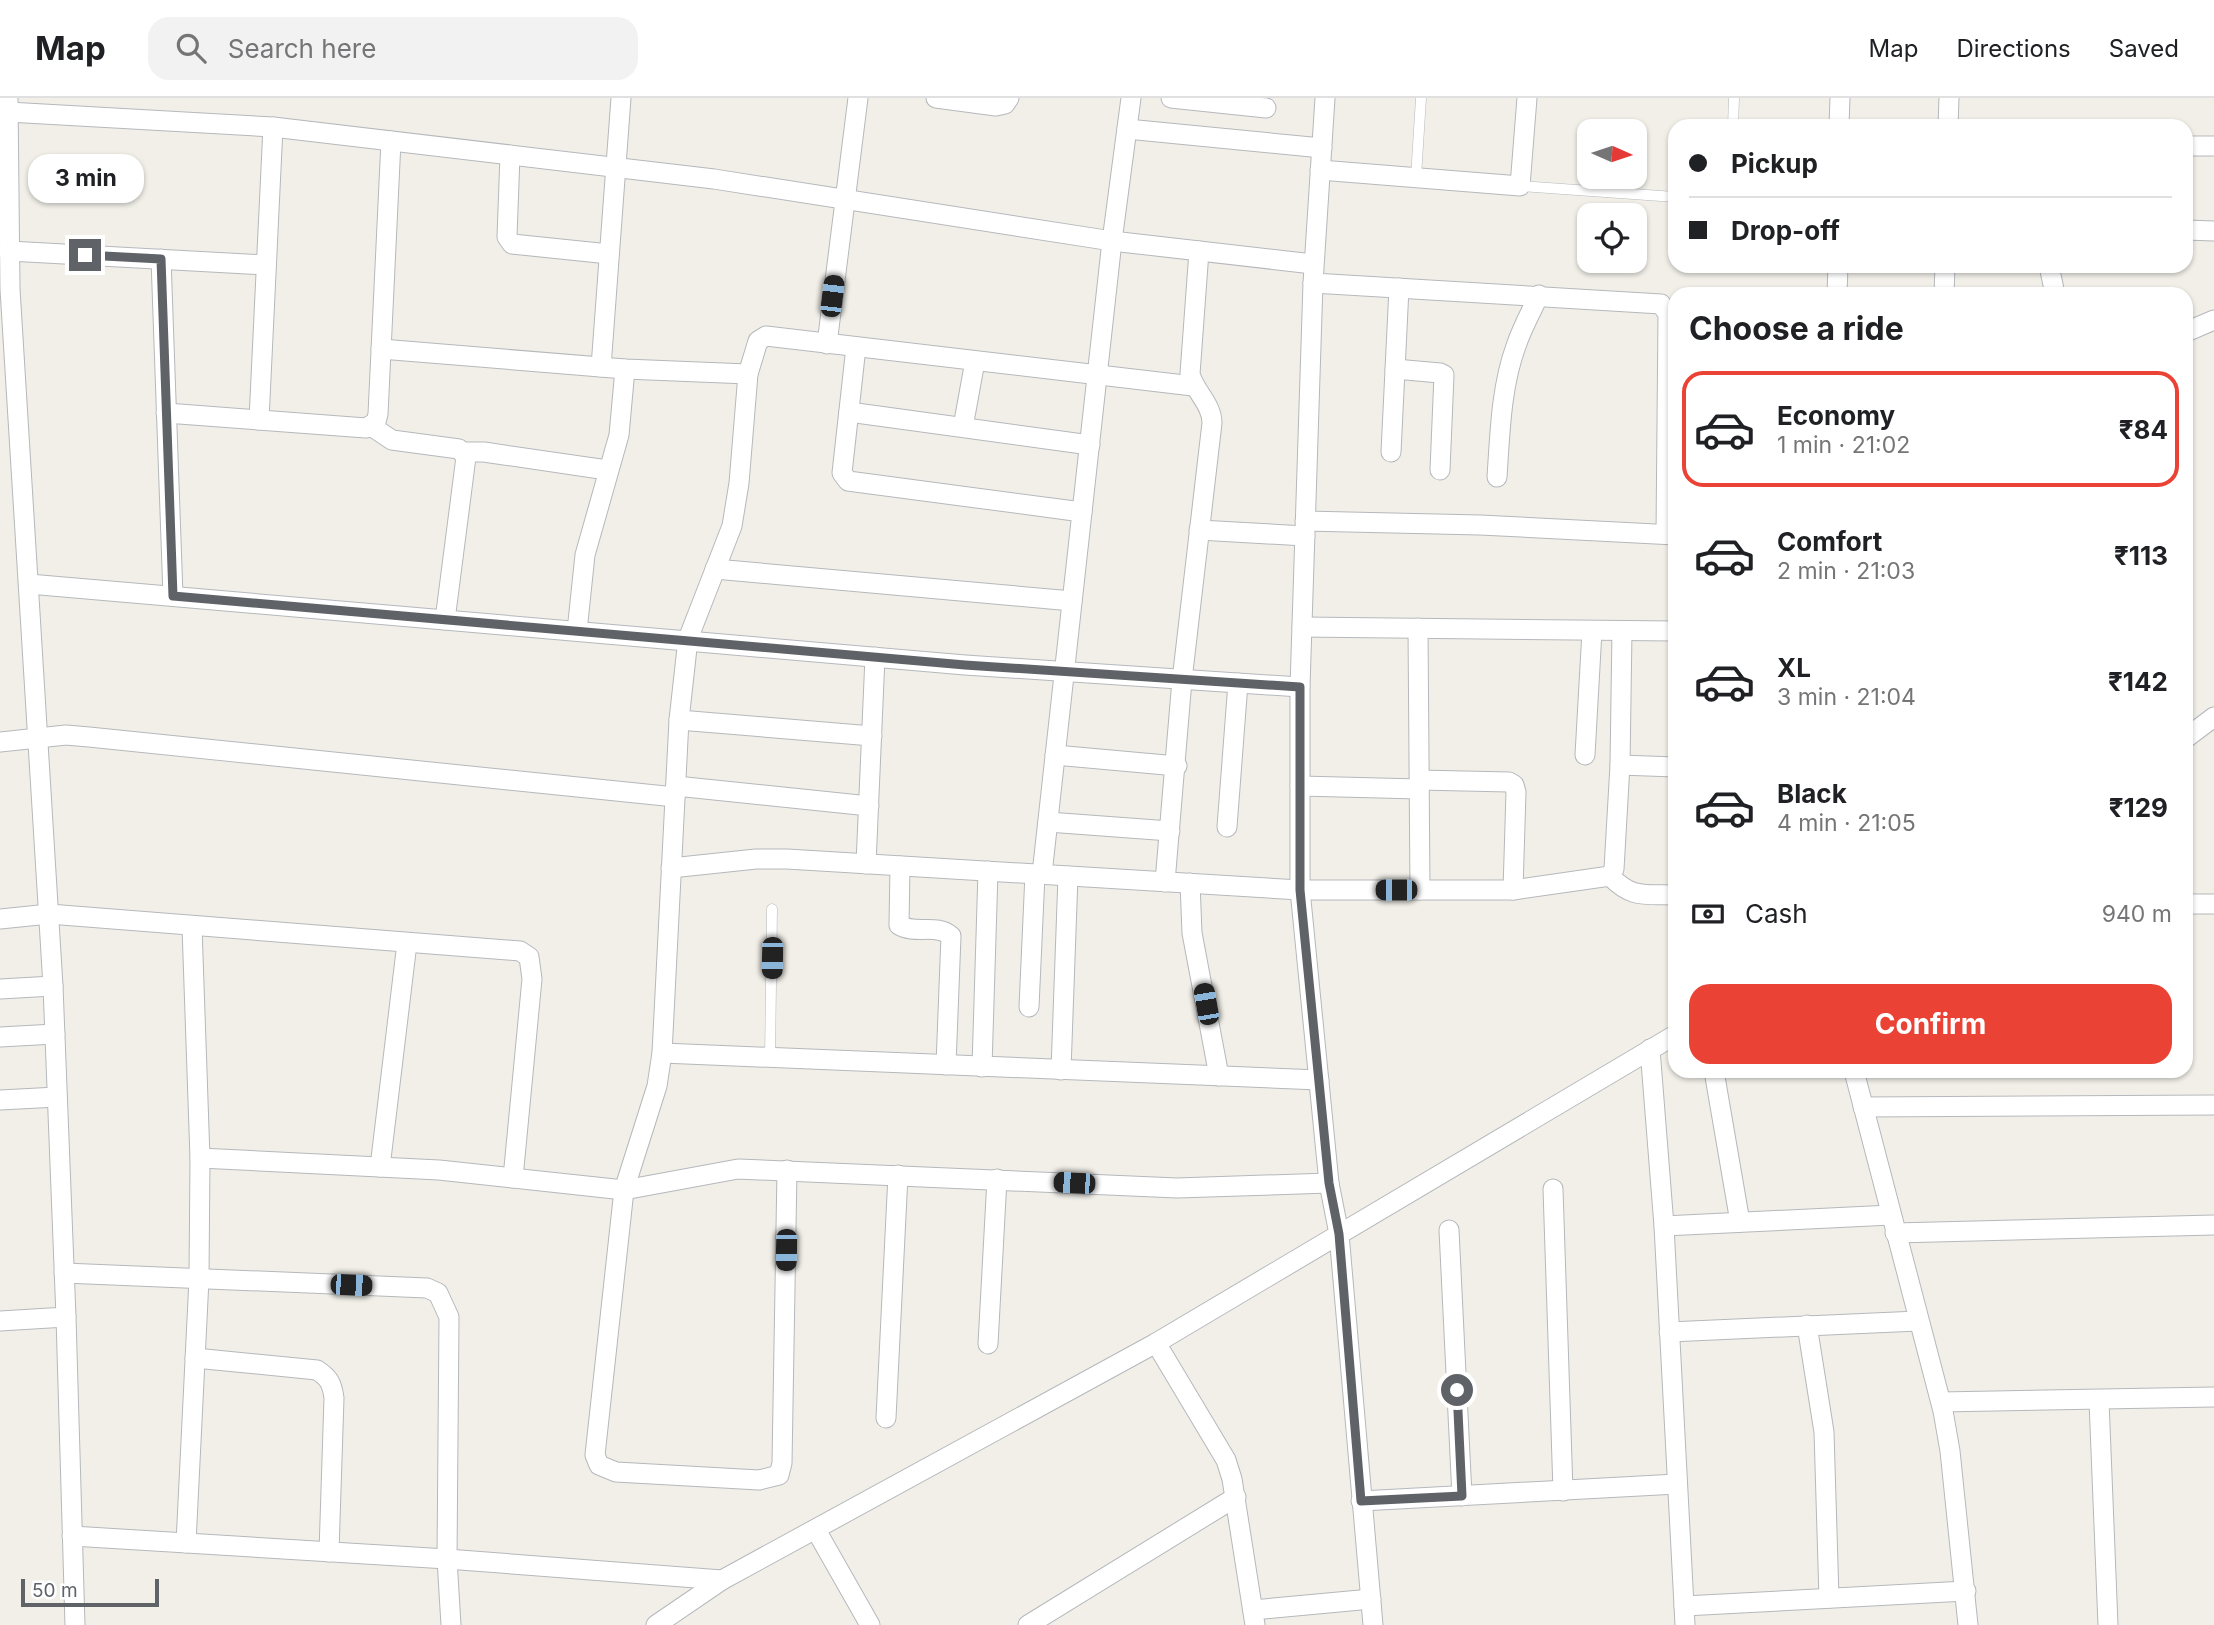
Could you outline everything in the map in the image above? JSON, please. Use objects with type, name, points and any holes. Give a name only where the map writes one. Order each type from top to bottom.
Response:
[{"type":"street","points":[[601,367],[621,98]]},
{"type":"street","points":[[827,344],[858,98]]},
{"type":"street","points":[[936,98],[996,106],[1005,104],[1009,98]]},
{"type":"street","points":[[1029,1007],[1038,874],[1048,822],[1112,240],[1131,98]]},
{"type":"street","points":[[1171,98],[1266,108]]},
{"type":"street","points":[[1325,98],[1313,274],[1300,687],[1300,890],[1329,1183],[1339,1234],[1373,1625]]},
{"type":"street","points":[[1320,170],[1520,186],[1527,98]]},
{"type":"street","points":[[1839,119],[1840,98]]},
{"type":"street","points":[[1948,119],[1949,98]]},
{"type":"street","points":[[75,1625],[53,986],[9,289],[8,105],[273,127],[714,179],[1199,251],[1399,288],[1653,303],[1661,304],[1668,314]]},
{"type":"street","points":[[259,420],[273,127]]},
{"type":"street","points":[[1127,130],[1322,148]]},
{"type":"street","points":[[166,413],[366,428],[376,422],[391,141]]},
{"type":"street","points":[[2193,146],[2214,146]]},
{"type":"street","points":[[510,155],[509,241],[512,244],[609,254]]},
{"type":"street","points":[[2193,230],[2214,231]]},
{"type":"street","points":[[9,251],[267,265]]},
{"type":"street","points":[[1165,882],[1177,766],[1182,680],[1212,415],[1193,386],[1190,374],[1199,251]]},
{"type":"street","points":[[161,259],[173,596]]},
{"type":"street","points":[[1391,452],[1399,288]]},
{"type":"street","points":[[1497,477],[1502,412],[1511,360],[1539,296]]},
{"type":"street","points":[[2193,329],[2214,320]]},
{"type":"street","points":[[788,1170],[782,1464],[779,1475],[759,1480],[616,1472],[599,1465],[595,1455],[624,1190],[657,1086],[662,1054],[679,720],[688,639],[732,526],[737,503],[748,374],[758,341],[766,336],[1193,386]]},
{"type":"street","points":[[856,347],[842,473],[848,481],[1082,512]]},
{"type":"street","points":[[381,349],[625,369],[748,374]]},
{"type":"street","points":[[963,427],[975,361]]},
{"type":"street","points":[[577,631],[585,555],[619,435],[625,369]]},
{"type":"street","points":[[1395,369],[1444,375],[1440,470]]},
{"type":"street","points":[[849,412],[1090,445]]},
{"type":"street","points":[[372,426],[384,437],[392,440],[607,470]]},
{"type":"street","points":[[445,620],[466,457],[464,452]]},
{"type":"street","points":[[1199,530],[1480,525],[1668,535]]},
{"type":"street","points":[[715,569],[1072,601]]},
{"type":"street","points":[[29,584],[875,657],[1300,687]]},
{"type":"street","points":[[1302,627],[1668,631]]},
{"type":"street","points":[[1418,628],[1420,890]]},
{"type":"street","points":[[1585,755],[1591,631]]},
{"type":"street","points":[[1610,876],[1614,869],[1620,765],[1622,631]]},
{"type":"street","points":[[866,864],[875,657]]},
{"type":"street","points":[[1227,827],[1238,683]]},
{"type":"street","points":[[2193,733],[2214,717]]},
{"type":"street","points":[[679,720],[872,736]]},
{"type":"street","points":[[0,742],[66,736],[89,737],[676,792],[869,806]]},
{"type":"street","points":[[1055,755],[1177,766]]},
{"type":"street","points":[[1620,765],[1668,767]]},
{"type":"street","points":[[1300,786],[1509,782],[1514,785],[1516,792],[1513,890]]},
{"type":"street","points":[[1048,822],[1170,831]]},
{"type":"street","points":[[671,868],[756,859],[1300,890],[1513,890],[1610,876],[1627,891],[1668,895]]},
{"type":"street","points":[[900,866],[899,925],[905,929],[942,930],[951,936],[946,1065]]},
{"type":"street","points":[[982,1066],[988,871]]},
{"type":"street","points":[[1061,1070],[1068,876]]},
{"type":"street","points":[[1189,883],[1192,933],[1219,1076]]},
{"type":"street","points":[[2193,904],[2214,904]]},
{"type":"street","points":[[0,919],[49,915],[520,951],[529,957],[532,979],[513,1178]]},
{"type":"street","points":[[186,1543],[199,1279],[200,1158],[192,927]]},
{"type":"street","points":[[380,1167],[407,943]]},
{"type":"street","points":[[0,989],[53,986]]},
{"type":"street","points":[[0,1037],[55,1034]]},
{"type":"street","points":[[656,1625],[723,1580],[1156,1343],[1668,1039]]},
{"type":"street","points":[[1650,1049],[1664,1226],[1685,1616],[1829,1598],[1966,1591]]},
{"type":"street","points":[[662,1054],[1319,1080]]},
{"type":"street","points":[[1715,1078],[1740,1222]]},
{"type":"street","points":[[1856,1078],[1941,1402],[1950,1451],[1968,1625]]},
{"type":"street","points":[[0,1100],[57,1097]]},
{"type":"street","points":[[1863,1107],[2214,1105]]},
{"type":"street","points":[[200,1158],[439,1170],[624,1190],[738,1169],[1177,1188],[1329,1183]]},
{"type":"street","points":[[886,1418],[898,1175]]},
{"type":"street","points":[[988,1344],[997,1179]]},
{"type":"street","points":[[1553,1189],[1563,1490]]},
{"type":"street","points":[[1664,1226],[1740,1222],[2214,1225]]},
{"type":"street","points":[[1449,1230],[1462,1496]]},
{"type":"street","points":[[64,1272],[428,1288],[438,1293],[449,1318],[447,1559],[451,1625]]},
{"type":"street","points":[[0,1321],[66,1317]]},
{"type":"street","points":[[1670,1332],[1918,1321]]},
{"type":"street","points":[[1807,1325],[1824,1432],[1829,1598]]},
{"type":"street","points":[[1156,1343],[1226,1460],[1236,1497],[1254,1617],[1371,1600]]},
{"type":"street","points":[[195,1358],[317,1370],[327,1376],[334,1398],[329,1552]]},
{"type":"street","points":[[1941,1402],[2214,1397]]},
{"type":"street","points":[[2099,1401],[2108,1625]]},
{"type":"street","points":[[1361,1501],[1677,1484]]},
{"type":"street","points":[[1028,1625],[1236,1497]]},
{"type":"street","points":[[817,1530],[870,1625]]},
{"type":"street","points":[[72,1536],[447,1559],[723,1580]]},
{"type":"lane","points":[[1416,177],[1421,98]]},
{"type":"lane","points":[[1734,98],[1734,119]]},
{"type":"lane","points":[[1520,186],[1668,197]]},
{"type":"lane","points":[[770,1058],[772,909]]},
{"type":"route","points":[[85,255],[161,259],[173,596],[965,665],[1300,687],[1300,890],[1329,1183],[1339,1234],[1361,1501],[1462,1496],[1457,1390]]}]
